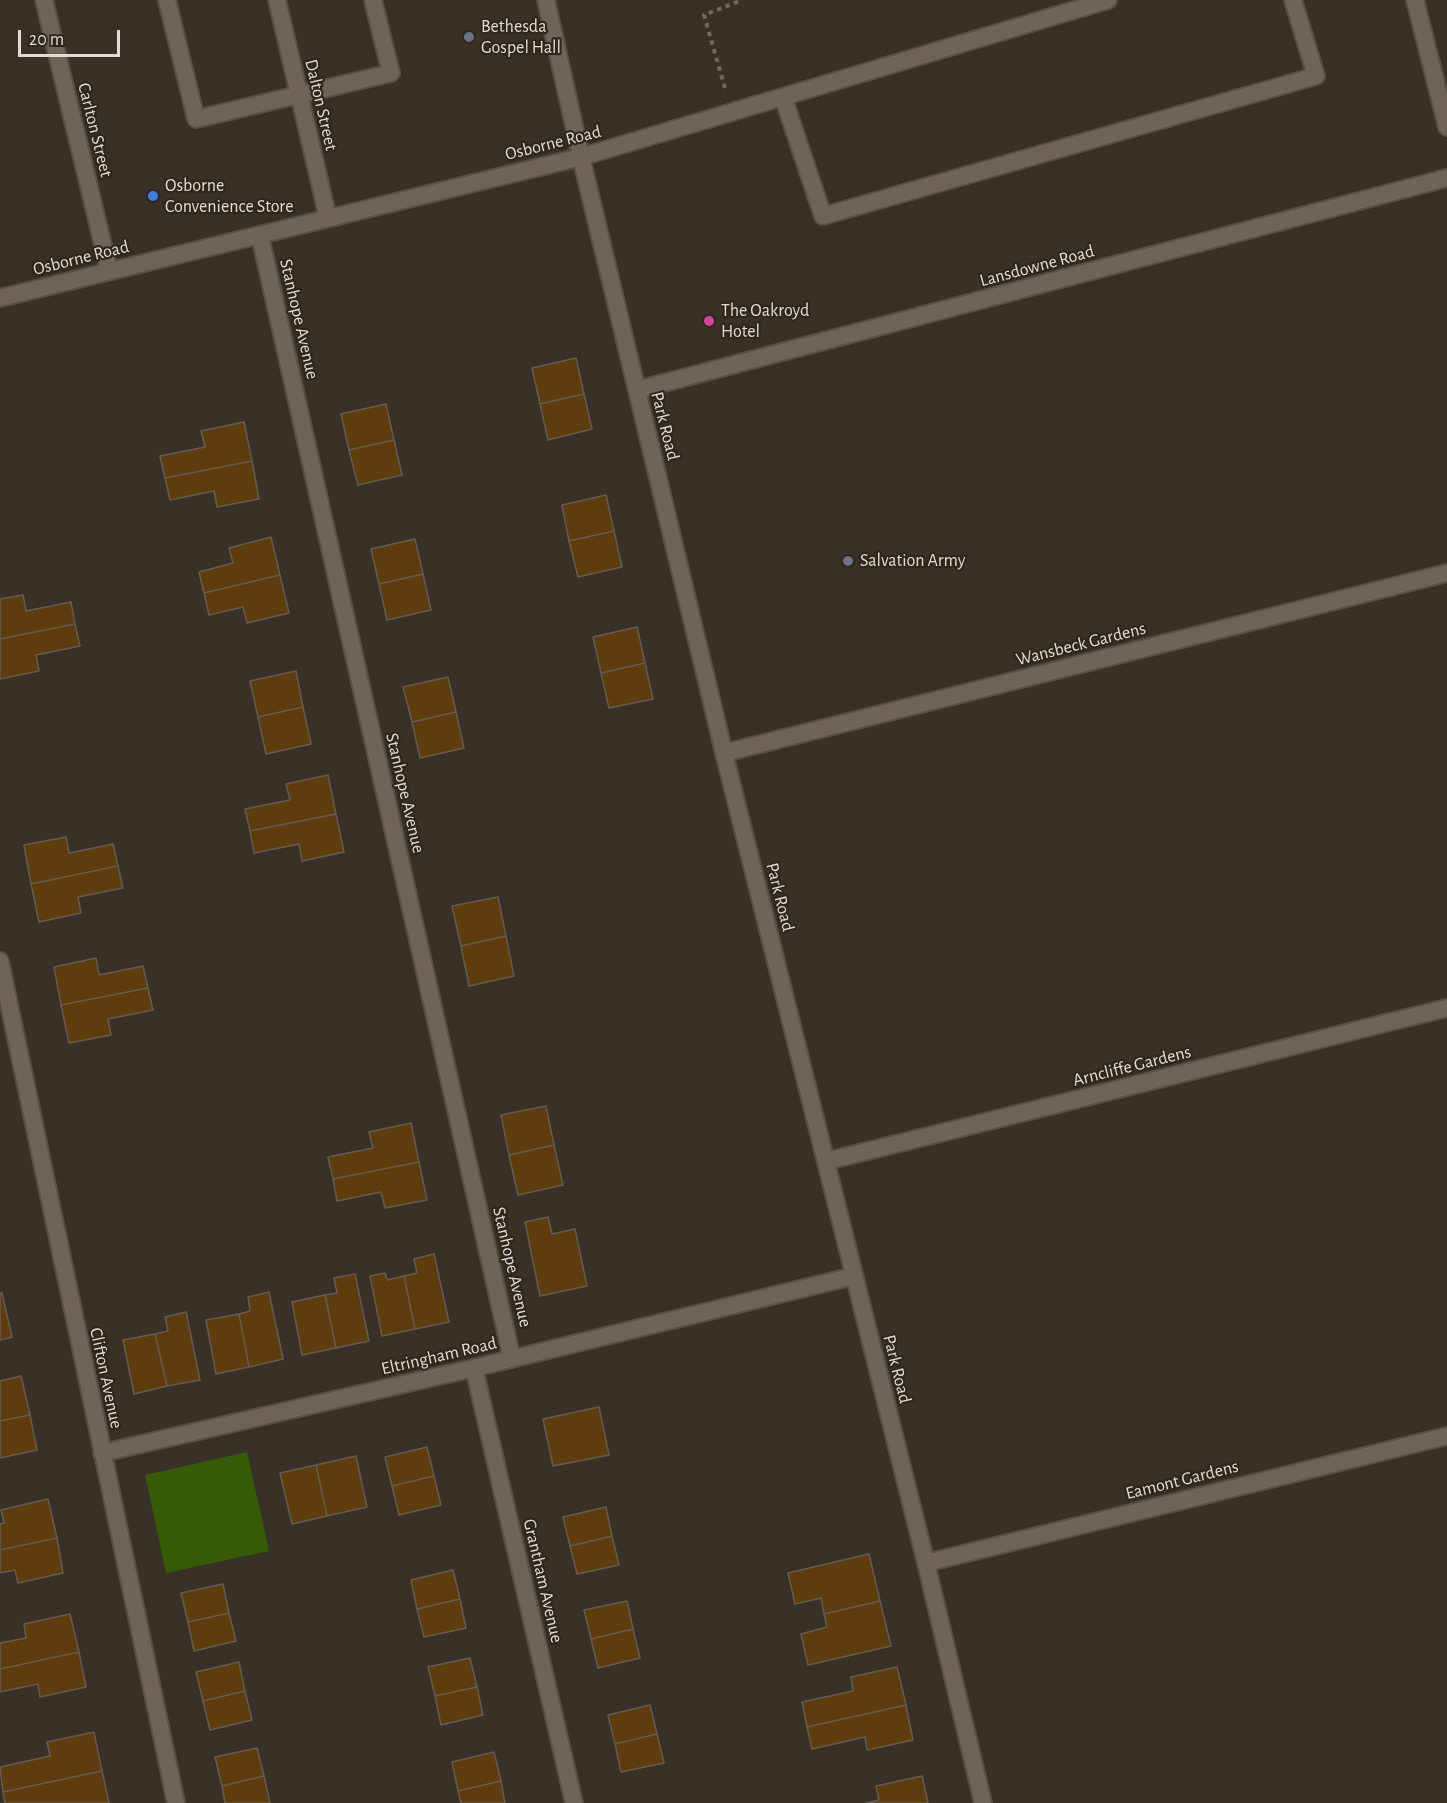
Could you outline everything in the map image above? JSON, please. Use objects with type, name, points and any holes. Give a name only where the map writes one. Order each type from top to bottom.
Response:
[{"type":"street","name":"Carlton Street","points":[[44,0],[109,270]]},
{"type":"street","points":[[167,0],[196,119],[391,73],[373,0]]},
{"type":"street","name":"Dalton Street","points":[[277,0],[328,218]]},
{"type":"street","name":"Park Road","points":[[546,0],[580,157],[724,753],[827,1161],[983,1803]]},
{"type":"street","name":"Osborne Road","points":[[0,298],[580,157],[1108,0]]},
{"type":"street","points":[[783,97],[823,216],[1316,76],[1293,0]]},
{"type":"street","points":[[1415,0],[1447,127]]},
{"type":"street","name":"Lansdowne Road","points":[[637,390],[1447,178]]},
{"type":"street","name":"Stanhope Avenue","points":[[260,236],[512,1359]]},
{"type":"street","name":"Wansbeck Gardens","points":[[724,753],[1447,573]]},
{"type":"street","name":"Clifton Avenue","points":[[0,961],[176,1803]]},
{"type":"street","name":"Arncliffe Gardens","points":[[827,1161],[1447,1008]]},
{"type":"street","name":"Eltringham Road","points":[[102,1453],[474,1368],[854,1276]]},
{"type":"street","name":"Grantham Avenue","points":[[474,1368],[574,1803]]},
{"type":"street","name":"Eamont Gardens","points":[[926,1563],[1447,1436]]},
{"type":"path","points":[[732,112],[704,15],[742,0]]},
{"type":"green space","points":[[247,1452],[269,1551],[166,1573],[145,1475]]},
{"type":"building","points":[[576,358],[584,394],[540,404],[532,368]]},
{"type":"building","points":[[584,394],[592,429],[548,440],[540,404]]},
{"type":"building","points":[[386,404],[394,440],[349,450],[341,414]]},
{"type":"building","points":[[244,422],[252,461],[165,478],[160,456],[205,447],[201,431]]},
{"type":"building","points":[[394,440],[402,475],[358,485],[349,450]]},
{"type":"building","points":[[252,461],[259,499],[217,507],[214,491],[170,500],[165,478]]},
{"type":"building","points":[[606,495],[614,531],[569,541],[562,505]]},
{"type":"building","points":[[614,531],[622,567],[578,577],[569,541]]},
{"type":"building","points":[[271,537],[280,575],[204,593],[199,572],[233,563],[229,548]]},
{"type":"building","points":[[415,539],[423,574],[379,584],[371,549]]},
{"type":"building","points":[[423,574],[431,610],[387,620],[379,584]]},
{"type":"building","points":[[280,575],[289,613],[247,623],[243,607],[209,615],[204,593]]},
{"type":"building","points":[[23,595],[26,611],[71,602],[75,624],[0,639],[0,599]]},
{"type":"building","points":[[75,624],[80,646],[36,655],[39,671],[0,679],[0,639]]},
{"type":"building","points":[[637,627],[645,663],[601,673],[593,637]]},
{"type":"building","points":[[645,663],[653,699],[609,708],[601,673]]},
{"type":"building","points":[[296,671],[303,707],[258,717],[250,681]]},
{"type":"building","points":[[448,677],[456,712],[412,722],[403,687]]},
{"type":"building","points":[[303,707],[311,744],[266,754],[258,717]]},
{"type":"building","points":[[456,712],[464,748],[420,758],[412,722]]},
{"type":"building","points":[[328,775],[336,814],[250,831],[245,809],[290,800],[286,784]]},
{"type":"building","points":[[336,814],[344,852],[302,861],[299,844],[254,853],[250,831]]},
{"type":"building","points":[[66,837],[69,853],[113,844],[118,866],[31,884],[24,845]]},
{"type":"building","points":[[118,866],[123,888],[78,897],[81,913],[39,922],[31,884]]},
{"type":"building","points":[[498,897],[506,936],[461,946],[452,906]]},
{"type":"building","points":[[506,936],[514,976],[469,986],[461,946]]},
{"type":"building","points":[[96,958],[99,975],[143,966],[148,988],[61,1005],[54,967]]},
{"type":"building","points":[[148,988],[153,1010],[108,1019],[111,1035],[69,1043],[61,1005]]},
{"type":"building","points":[[546,1106],[554,1145],[509,1155],[501,1115]]},
{"type":"building","points":[[411,1123],[419,1162],[333,1179],[328,1157],[373,1148],[369,1132]]},
{"type":"building","points":[[554,1145],[563,1185],[518,1195],[509,1155]]},
{"type":"building","points":[[419,1162],[427,1200],[385,1208],[381,1192],[337,1201],[333,1179]]},
{"type":"building","points":[[548,1217],[552,1234],[575,1229],[587,1286],[540,1296],[525,1222]]},
{"type":"building","points":[[434,1254],[449,1322],[415,1329],[404,1276],[417,1273],[414,1259]]},
{"type":"building","points":[[385,1273],[387,1280],[404,1276],[415,1329],[382,1336],[370,1276]]},
{"type":"building","points":[[355,1274],[369,1341],[336,1348],[325,1295],[337,1293],[334,1278]]},
{"type":"building","points":[[269,1292],[283,1359],[249,1367],[239,1314],[250,1311],[248,1297]]},
{"type":"building","points":[[0,1293],[2,1293],[12,1337],[0,1340]]},
{"type":"building","points":[[325,1295],[336,1348],[302,1355],[292,1302]]},
{"type":"building","points":[[186,1312],[200,1380],[167,1386],[155,1334],[168,1331],[165,1317]]},
{"type":"building","points":[[239,1314],[249,1367],[216,1374],[206,1320]]},
{"type":"building","points":[[155,1334],[167,1386],[134,1394],[123,1340]]},
{"type":"building","points":[[21,1376],[30,1415],[0,1421],[0,1381]]},
{"type":"building","points":[[599,1407],[609,1455],[553,1466],[543,1419]]},
{"type":"building","points":[[30,1415],[37,1450],[0,1458],[0,1421]]},
{"type":"building","points":[[427,1447],[434,1476],[392,1486],[385,1457]]},
{"type":"building","points":[[356,1456],[367,1507],[327,1516],[316,1465]]},
{"type":"building","points":[[316,1465],[327,1516],[292,1524],[280,1473]]},
{"type":"building","points":[[434,1476],[441,1505],[399,1515],[392,1486]]},
{"type":"building","points":[[48,1499],[57,1538],[0,1550],[0,1524],[4,1523],[1,1510]]},
{"type":"building","points":[[606,1507],[612,1536],[570,1546],[563,1517]]},
{"type":"building","points":[[612,1536],[619,1565],[577,1574],[570,1546]]},
{"type":"building","points":[[57,1538],[63,1573],[18,1583],[15,1570],[0,1573],[0,1550]]},
{"type":"building","points":[[869,1554],[880,1601],[824,1614],[821,1598],[795,1604],[788,1573]]},
{"type":"building","points":[[453,1570],[460,1599],[417,1609],[411,1580]]},
{"type":"building","points":[[223,1584],[229,1613],[188,1622],[181,1593]]},
{"type":"building","points":[[460,1599],[466,1628],[424,1637],[417,1609]]},
{"type":"building","points":[[627,1601],[633,1629],[591,1639],[584,1610]]},
{"type":"building","points":[[880,1601],[891,1646],[808,1665],[801,1634],[827,1627],[824,1614]]},
{"type":"building","points":[[229,1613],[236,1641],[194,1651],[188,1622]]},
{"type":"building","points":[[70,1614],[79,1652],[0,1669],[0,1643],[26,1638],[24,1624]]},
{"type":"building","points":[[633,1629],[640,1658],[598,1668],[591,1639]]},
{"type":"building","points":[[79,1652],[86,1687],[40,1697],[38,1684],[0,1692],[0,1669]]},
{"type":"building","points":[[470,1658],[477,1687],[435,1696],[428,1667]]},
{"type":"building","points":[[239,1662],[245,1691],[203,1701],[196,1672]]},
{"type":"building","points":[[897,1667],[906,1705],[807,1727],[802,1702],[853,1691],[851,1677]]},
{"type":"building","points":[[477,1687],[483,1715],[441,1725],[435,1696]]},
{"type":"building","points":[[245,1691],[252,1720],[210,1730],[203,1701]]},
{"type":"building","points":[[650,1705],[657,1734],[615,1744],[608,1715]]},
{"type":"building","points":[[906,1705],[913,1740],[867,1750],[865,1737],[812,1749],[807,1727]]},
{"type":"building","points":[[94,1732],[102,1771],[3,1792],[0,1767],[50,1756],[47,1742]]},
{"type":"building","points":[[657,1734],[664,1763],[621,1772],[615,1744]]},
{"type":"building","points":[[257,1748],[264,1776],[222,1786],[215,1757]]},
{"type":"building","points":[[494,1752],[501,1781],[458,1791],[452,1762]]},
{"type":"building","points":[[102,1771],[109,1803],[5,1803],[3,1792]]},
{"type":"building","points":[[264,1776],[270,1803],[225,1803],[222,1786]]},
{"type":"building","points":[[922,1776],[928,1803],[866,1803],[879,1800],[876,1786]]},
{"type":"building","points":[[501,1781],[505,1803],[461,1803],[458,1791]]},
{"type":"place","name":"Bethesda Gospel Hall","points":[[469,37]]},
{"type":"place","name":"Osborne Convenience Store","points":[[153,196]]},
{"type":"place","name":"The Oakroyd Hotel","points":[[709,321]]},
{"type":"place","name":"Salvation Army","points":[[848,561]]}]
